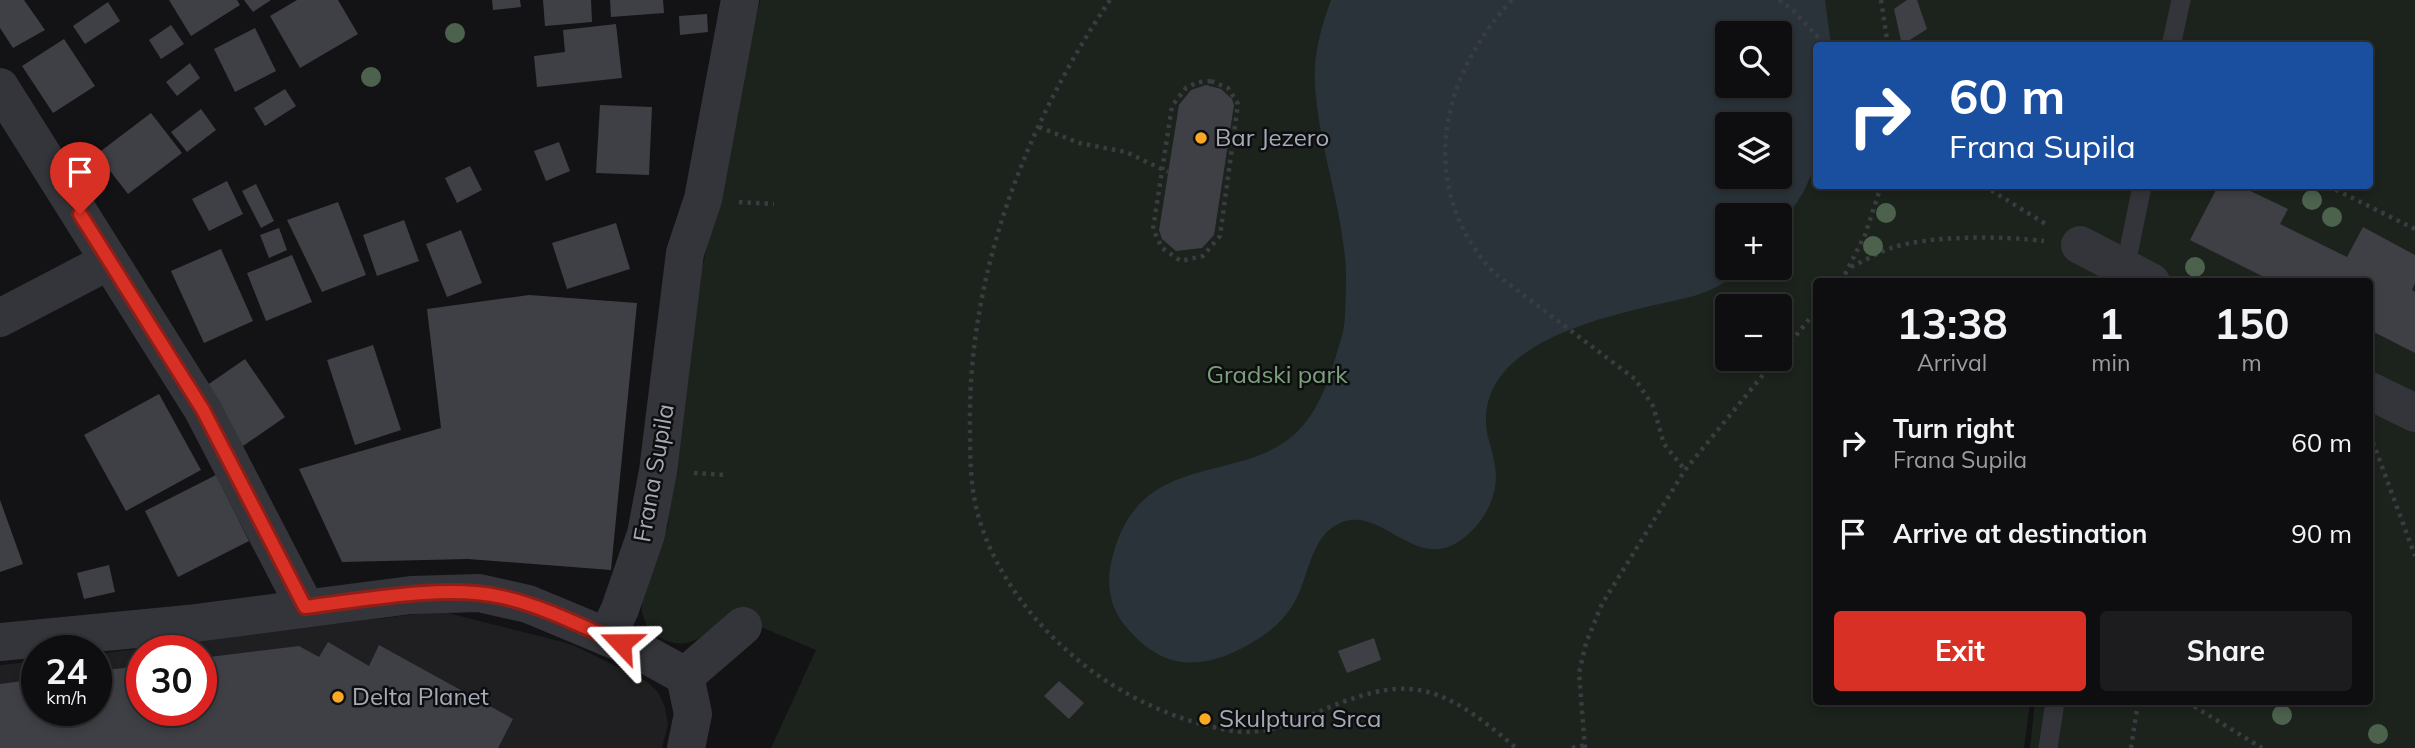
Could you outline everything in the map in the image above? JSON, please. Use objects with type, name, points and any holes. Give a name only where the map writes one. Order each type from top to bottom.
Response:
[{"type":"street","name":"Frana Supila","points":[[607,637],[620,609],[646,534],[658,471],[685,253],[703,199],[740,0]]},
{"type":"street","points":[[0,88],[203,410],[305,607]]},
{"type":"street","points":[[2080,246],[2133,277]]},
{"type":"street","points":[[0,318],[109,261]]},
{"type":"street","points":[[2373,392],[2415,413]]},
{"type":"street","points":[[0,642],[188,624],[411,595],[479,593],[528,604],[607,637],[685,676]]},
{"type":"street","points":[[685,676],[743,626]]},
{"type":"street","points":[[685,676],[693,714],[686,748]]},
{"type":"lane","points":[[2172,42],[2181,0]]},
{"type":"lane","points":[[2133,277],[2142,189]]},
{"type":"lane","points":[[2048,748],[2054,705]]},
{"type":"path","points":[[1110,0],[1063,74],[1024,162],[986,269],[973,340],[969,388],[971,475],[978,516],[1005,576],[1038,624],[1085,668],[1163,711],[1198,724],[1229,731],[1258,732],[1296,722],[1364,693],[1417,688],[1453,702],[1516,748]]},
{"type":"path","points":[[1512,0],[1491,23],[1466,66],[1452,100],[1444,138],[1445,178],[1458,221],[1476,253],[1513,288],[1634,379],[1653,405],[1664,444],[1685,470]]},
{"type":"path","points":[[1779,0],[1792,9],[1822,42]]},
{"type":"path","points":[[1881,0],[1887,42]]},
{"type":"path","points":[[1211,81],[1228,88],[1238,104],[1220,236],[1203,256],[1181,261],[1170,256],[1157,239],[1153,229],[1165,170],[1172,106],[1179,95],[1198,82],[1211,81]]},
{"type":"path","points":[[1040,127],[1079,143],[1126,152],[1165,170]]},
{"type":"path","points":[[1844,278],[1869,225],[1880,189]]},
{"type":"path","points":[[1989,189],[2080,246]]},
{"type":"path","points":[[2335,189],[2415,229]]},
{"type":"path","points":[[1851,267],[1890,248],[1920,242],[2026,239],[2080,246]]},
{"type":"path","points":[[1792,340],[1813,315]]},
{"type":"path","points":[[1572,748],[1586,746],[1579,673],[1586,643],[1602,604],[1685,470],[1766,371]]},
{"type":"path","points":[[2373,441],[2415,556]]},
{"type":"path","points":[[2131,748],[2138,705]]},
{"type":"path","points":[[2192,705],[2262,748]]},
{"type":"shaded area","points":[[1331,0],[1825,0],[1831,42],[1813,42],[1813,171],[1792,210],[1792,203],[1715,203],[1715,280],[1728,280],[1694,296],[1600,319],[1565,332],[1534,347],[1509,367],[1492,392],[1486,422],[1496,472],[1494,493],[1486,512],[1465,537],[1447,547],[1431,549],[1415,545],[1371,523],[1356,520],[1340,523],[1322,537],[1294,603],[1274,627],[1230,654],[1212,660],[1180,662],[1151,650],[1123,623],[1111,599],[1109,582],[1113,555],[1127,520],[1148,497],[1173,482],[1257,456],[1283,443],[1312,414],[1328,381],[1343,330],[1346,289],[1343,237],[1318,111],[1315,85],[1317,52]]},
{"type":"shaded area","points":[[424,613],[448,613],[575,646],[646,681],[658,692],[665,707],[668,725],[662,748],[0,748],[0,665],[21,663],[21,726],[112,726],[112,652],[126,650],[126,726],[217,726],[217,639]]},
{"type":"green space","name":"Gradski park","points":[[760,0],[2415,0],[2415,748],[2030,748],[2035,705],[2373,705],[2373,278],[1813,278],[1813,705],[2030,705],[2024,748],[771,748],[816,650],[730,614],[692,642],[672,642],[648,630],[642,612],[642,597],[668,525],[687,339]]},
{"type":"building","points":[[0,0],[24,0],[45,30],[13,48],[0,28]]},
{"type":"building","points":[[169,0],[237,0],[240,5],[191,36]]},
{"type":"building","points":[[244,0],[271,0],[253,12]]},
{"type":"building","points":[[297,0],[338,0],[358,34],[300,68],[270,16]]},
{"type":"building","points":[[492,0],[520,0],[521,7],[493,10]]},
{"type":"building","points":[[543,0],[591,0],[592,22],[545,26]]},
{"type":"building","points":[[610,0],[663,0],[664,13],[611,17]]},
{"type":"building","points":[[1907,0],[1917,0],[1927,29],[1907,42],[1901,42],[1894,9]]},
{"type":"building","points":[[108,2],[120,21],[85,44],[73,26]]},
{"type":"building","points":[[707,14],[708,32],[680,35],[679,16]]},
{"type":"building","points":[[616,24],[622,78],[537,87],[534,56],[565,52],[563,30]]},
{"type":"building","points":[[171,25],[184,44],[161,59],[149,40]]},
{"type":"building","points":[[255,28],[276,71],[235,92],[214,49]]},
{"type":"building","points":[[64,39],[95,86],[53,113],[22,66]]},
{"type":"building","points":[[190,63],[200,78],[177,96],[166,82]]},
{"type":"building","name":"Bar Jezero","points":[[1206,85],[1221,89],[1232,99],[1234,105],[1214,235],[1202,248],[1176,251],[1162,239],[1159,230],[1179,105],[1191,90]]},
{"type":"building","points":[[285,89],[296,106],[265,126],[254,108]]},
{"type":"building","points":[[600,105],[652,107],[649,175],[596,173]]},
{"type":"building","points":[[201,109],[216,130],[187,152],[171,132]]},
{"type":"building","points":[[151,113],[182,153],[128,194],[97,154]]},
{"type":"building","points":[[559,142],[570,171],[546,181],[534,151]]},
{"type":"building","points":[[470,166],[482,190],[457,203],[445,178]]},
{"type":"building","points":[[227,181],[243,214],[209,231],[192,199]]},
{"type":"building","points":[[256,184],[274,221],[261,228],[242,191]]},
{"type":"building","points":[[2216,189],[2246,189],[2288,209],[2280,224],[2347,257],[2363,227],[2415,255],[2415,283],[2412,290],[2415,292],[2415,353],[2373,332],[2373,278],[2266,278],[2190,240]]},
{"type":"building","points":[[338,202],[366,275],[322,292],[287,220]]},
{"type":"building","points":[[404,220],[419,261],[377,276],[363,235]]},
{"type":"building","points":[[616,223],[630,269],[567,289],[552,243]]},
{"type":"building","points":[[279,228],[287,250],[269,258],[260,235]]},
{"type":"building","points":[[461,230],[482,283],[447,297],[426,244]]},
{"type":"building","points":[[221,249],[253,321],[204,343],[171,271]]},
{"type":"building","points":[[292,255],[312,302],[266,321],[247,273]]},
{"type":"building","points":[[529,295],[637,303],[611,570],[468,559],[342,562],[299,469],[441,428],[427,309]]},
{"type":"building","points":[[373,345],[401,430],[355,445],[327,360]]},
{"type":"building","points":[[245,359],[285,417],[243,446],[203,388]]},
{"type":"building","points":[[159,394],[201,470],[126,511],[84,435]]},
{"type":"building","points":[[216,475],[249,541],[178,577],[145,511]]},
{"type":"building","points":[[0,500],[23,564],[0,572]]},
{"type":"building","points":[[109,565],[115,592],[84,599],[77,573]]},
{"type":"building","points":[[1374,638],[1381,660],[1347,673],[1338,651]]},
{"type":"building","name":"Delta Planet","points":[[328,642],[369,666],[379,645],[513,719],[498,748],[0,748],[0,684],[21,681],[21,726],[112,726],[112,669],[126,668],[126,726],[217,726],[217,656],[299,646],[319,657]]},
{"type":"building","points":[[1059,681],[1084,703],[1069,719],[1044,696]]},
{"type":"place","name":"Bar Jezero","points":[[1201,138]]},
{"type":"place","name":"Delta Planet","points":[[338,697]]},
{"type":"place","name":"Skulptura Srca","points":[[1205,719]]},
{"type":"route","points":[[80,214],[203,410],[305,607],[411,595],[479,593],[528,604],[621,643]]}]
